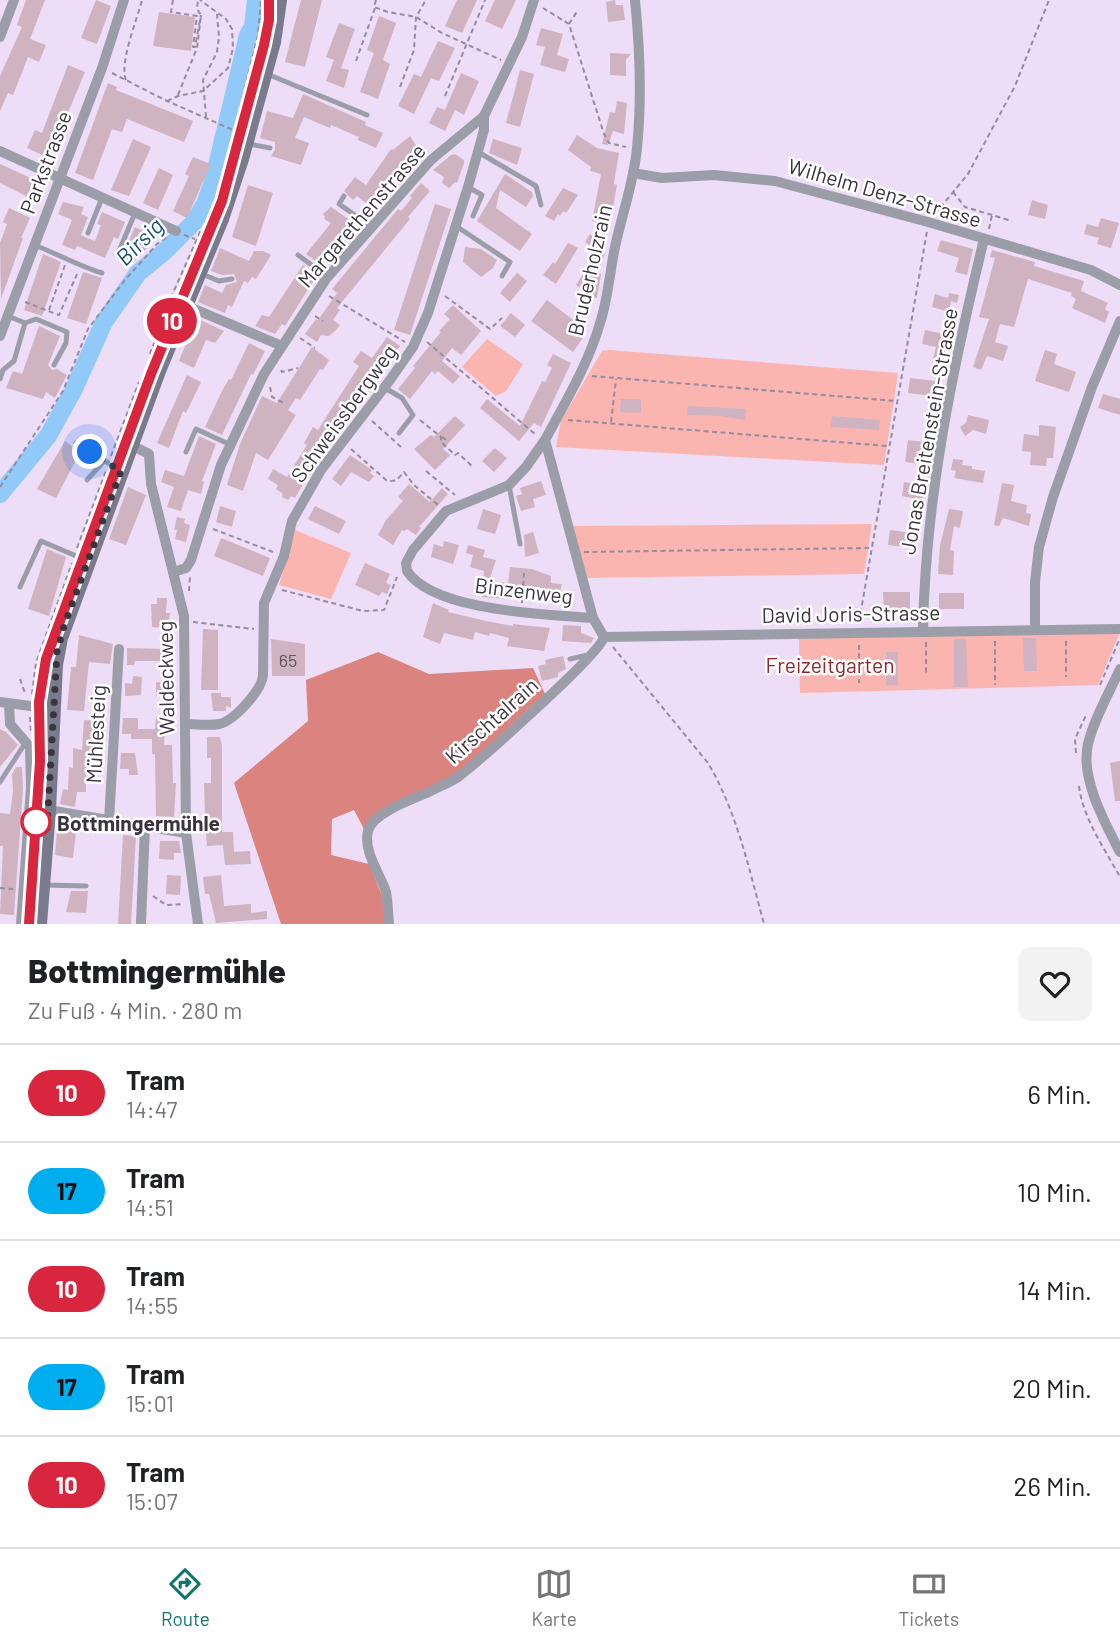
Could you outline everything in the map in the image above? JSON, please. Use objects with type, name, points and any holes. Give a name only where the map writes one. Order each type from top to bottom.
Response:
[{"type":"main road","points":[[39,924],[57,652],[121,471],[185,305],[222,219],[246,143],[276,26],[279,0]]},
{"type":"street","points":[[0,37],[14,0]]},
{"type":"street","name":"Parkstrasse","points":[[0,336],[102,68],[124,0]]},
{"type":"street","name":"Bruderholzrain","points":[[545,441],[580,374],[601,320],[633,173],[637,149],[639,61],[635,0]]},
{"type":"street","name":"Margarethenstrasse","points":[[191,560],[221,466],[267,369],[290,332],[328,277],[431,160],[484,116],[538,4]]},
{"type":"street","name":"Schweissbergweg","points":[[186,724],[226,722],[261,685],[264,603],[284,556],[292,521],[321,470],[413,347],[436,289],[468,187],[484,130],[484,116]]},
{"type":"street","points":[[0,151],[179,233]]},
{"type":"street","name":"Wilhelm Denz-Strasse","points":[[633,173],[662,178],[714,175],[775,181],[1091,270],[1120,285]]},
{"type":"street","name":"Jonas Breitenstein-Strasse","points":[[924,631],[924,572],[941,442],[984,239]]},
{"type":"street","points":[[185,305],[279,351]]},
{"type":"street","points":[[1035,629],[1035,582],[1039,547],[1053,497],[1092,387],[1120,321]]},
{"type":"street","points":[[545,441],[593,618],[604,637]]},
{"type":"street","name":"Binzenweg","points":[[545,441],[509,485],[446,511],[432,525],[406,563],[409,575],[423,585],[459,601],[522,612],[593,618]]},
{"type":"street","name":"Waldeckweg","points":[[131,445],[149,454],[151,484],[184,616],[186,833],[198,924]]},
{"type":"street","points":[[173,572],[186,568],[191,560]]},
{"type":"street","name":"David Joris-Strasse","points":[[604,637],[1120,629]]},
{"type":"street","name":"Kirschtalrain","points":[[389,924],[386,893],[368,850],[366,835],[369,826],[380,815],[456,779],[518,725],[591,655],[604,637]]},
{"type":"street","name":"Mühlesteig","points":[[109,821],[119,649]]},
{"type":"street","points":[[1120,670],[1088,745],[1087,764],[1094,797],[1120,852]]},
{"type":"street","points":[[20,924],[32,788],[30,747],[10,724],[4,703],[53,709]]},
{"type":"street","points":[[48,810],[186,833]]},
{"type":"street","points":[[141,923],[145,826]]},
{"type":"lane","points":[[264,73],[367,115]]},
{"type":"lane","points":[[246,143],[270,148]]},
{"type":"lane","points":[[478,152],[536,186],[541,205]]},
{"type":"lane","points":[[468,187],[482,195],[473,216]]},
{"type":"lane","points":[[344,196],[339,204],[372,227]]},
{"type":"lane","points":[[88,233],[102,198]]},
{"type":"lane","points":[[354,214],[360,207]]},
{"type":"lane","points":[[119,251],[135,213]]},
{"type":"lane","points":[[456,226],[510,262],[502,276]]},
{"type":"lane","points":[[34,244],[80,266],[102,273]]},
{"type":"lane","points":[[298,255],[328,277]]},
{"type":"lane","points":[[199,273],[219,281],[232,279]]},
{"type":"lane","points":[[218,291],[219,281]]},
{"type":"lane","points":[[8,316],[24,323],[36,319],[66,332],[66,343],[54,365]]},
{"type":"lane","points":[[0,379],[3,370],[14,361],[24,323]]},
{"type":"lane","points":[[385,387],[402,398],[414,415],[399,433]]},
{"type":"lane","points":[[186,452],[196,429],[231,445]]},
{"type":"lane","points":[[76,443],[121,471]]},
{"type":"lane","points":[[87,480],[104,461]]},
{"type":"lane","points":[[509,485],[520,544]]},
{"type":"lane","points":[[20,587],[41,541],[89,561]]},
{"type":"lane","points":[[570,659],[591,655]]},
{"type":"lane","points":[[0,782],[26,742]]},
{"type":"lane","points":[[42,885],[86,886]]},
{"type":"path","points":[[127,80],[123,72],[124,60],[142,0]]},
{"type":"path","points":[[173,0],[171,12],[197,16],[192,47],[195,47],[201,15]]},
{"type":"path","points":[[167,101],[202,91],[228,68],[233,48],[232,29],[226,19],[199,0],[197,9],[201,15],[197,48],[177,96]]},
{"type":"path","points":[[356,61],[376,7],[376,0]]},
{"type":"path","points":[[400,87],[414,50],[416,17],[426,0]]},
{"type":"path","points":[[445,96],[485,0]]},
{"type":"path","points":[[859,683],[858,631],[870,548],[928,222],[968,174],[1015,86],[1049,0]]},
{"type":"path","points":[[538,4],[569,24],[604,134],[610,143],[637,149]]},
{"type":"path","points":[[376,7],[416,17],[442,33],[508,64]]},
{"type":"path","points":[[569,24],[578,10]]},
{"type":"path","points":[[205,118],[203,80],[217,52],[217,14]]},
{"type":"path","points":[[116,75],[234,131]]},
{"type":"path","points":[[953,192],[965,207],[1012,221]]},
{"type":"path","points":[[984,239],[992,215]]},
{"type":"path","points":[[0,487],[63,391],[88,329],[125,280],[157,244],[179,233],[197,240]]},
{"type":"path","points":[[49,312],[67,258]]},
{"type":"path","points":[[14,298],[59,315],[80,266]]},
{"type":"path","points":[[436,289],[490,329],[502,318]]},
{"type":"path","points":[[319,290],[413,347]]},
{"type":"path","points":[[290,332],[315,348]]},
{"type":"path","points":[[419,334],[545,441]]},
{"type":"path","points":[[279,351],[283,361],[280,368],[282,372],[298,368]]},
{"type":"path","points":[[267,369],[271,379],[272,397],[284,402]]},
{"type":"path","points":[[580,374],[896,401]]},
{"type":"path","points":[[611,424],[617,378]]},
{"type":"path","points":[[364,413],[401,447]]},
{"type":"path","points":[[414,415],[449,442]]},
{"type":"path","points":[[557,418],[888,447]]},
{"type":"path","points":[[441,438],[441,442],[455,455],[457,453],[473,467]]},
{"type":"path","points":[[342,442],[386,480],[392,482],[404,472],[414,485],[446,511]]},
{"type":"path","points":[[426,471],[464,502]]},
{"type":"path","points":[[202,524],[284,556]]},
{"type":"path","points":[[575,555],[584,552],[870,548]]},
{"type":"path","points":[[189,592],[191,560]]},
{"type":"path","points":[[522,612],[524,573]]},
{"type":"path","points":[[270,587],[363,611],[377,612],[384,610],[395,578]]},
{"type":"path","points":[[204,622],[262,630]]},
{"type":"path","points":[[1065,629],[1066,677]]},
{"type":"path","points":[[995,630],[995,685]]},
{"type":"path","points":[[924,631],[926,675]]},
{"type":"path","points":[[604,637],[708,763],[720,783],[745,854],[764,924]]},
{"type":"path","points":[[20,679],[27,700]]},
{"type":"path","points":[[0,888],[6,889]]},
{"type":"path","points":[[142,888],[166,905],[195,904]]},
{"type":"shaded area","points":[[59,606],[66,608],[48,661],[43,691],[43,782],[34,924],[20,924],[34,763],[34,682],[47,634]]},
{"type":"shaded area","points":[[378,652],[429,674],[533,668],[545,694],[452,779],[364,829],[354,810],[332,819],[331,855],[369,864],[386,905],[388,924],[281,924],[234,783],[308,721],[306,680]]},
{"type":"green space","points":[[487,339],[523,364],[506,391],[496,396],[462,367]]},
{"type":"green space","points":[[602,351],[898,373],[884,465],[556,447],[561,421]]},
{"type":"green space","points":[[872,524],[864,574],[581,578],[567,526]]},
{"type":"green space","points":[[295,530],[351,553],[331,599],[279,585]]},
{"type":"green space","name":"Freizeitgarten","points":[[1120,632],[1098,685],[800,693],[799,636]]},
{"type":"building","points":[[26,0],[45,0],[30,39],[46,45],[39,62],[28,57],[13,95],[8,93],[0,111],[0,76],[22,27],[17,25]]},
{"type":"building","points":[[96,0],[111,6],[97,44],[81,38]]},
{"type":"building","points":[[301,0],[322,0],[305,67],[285,62]]},
{"type":"building","points":[[457,0],[477,0],[462,33],[445,26]]},
{"type":"building","points":[[495,0],[516,0],[502,29],[485,21]]},
{"type":"building","points":[[615,0],[616,5],[623,5],[625,20],[608,22],[606,2]]},
{"type":"building","points":[[159,12],[195,17],[191,51],[153,46]]},
{"type":"building","points":[[379,16],[396,23],[383,60],[390,64],[378,99],[360,92],[374,53],[367,50]]},
{"type":"building","points":[[339,23],[355,29],[341,68],[349,70],[344,88],[326,81],[334,60],[326,57]]},
{"type":"building","points":[[541,28],[563,34],[557,55],[569,59],[565,72],[540,65],[545,47],[536,45]]},
{"type":"building","points":[[438,41],[455,48],[439,81],[431,78],[414,114],[398,106],[414,74],[421,77]]},
{"type":"building","points":[[610,53],[631,54],[626,60],[626,76],[610,75]]},
{"type":"building","points":[[68,65],[85,72],[49,158],[27,148],[35,130],[42,133]]},
{"type":"building","points":[[520,70],[534,74],[520,127],[506,123]]},
{"type":"building","points":[[461,73],[479,81],[464,115],[455,110],[445,131],[429,123],[437,107],[445,110]]},
{"type":"building","points":[[108,83],[117,87],[116,90],[193,121],[184,142],[127,119],[122,132],[112,129],[93,180],[75,173]]},
{"type":"building","points":[[303,94],[366,122],[365,125],[383,133],[376,148],[358,140],[359,137],[304,117],[295,138],[309,143],[301,165],[271,156],[275,150],[275,142],[260,138],[267,111],[293,118]]},
{"type":"building","points":[[617,101],[627,103],[624,134],[613,131],[608,145],[602,144],[610,112],[615,113]]},
{"type":"building","points":[[577,135],[597,148],[619,153],[614,182],[617,185],[609,229],[595,226],[598,222],[592,221],[601,174],[590,171],[591,167],[568,150]]},
{"type":"building","points":[[410,136],[421,153],[398,174],[371,207],[357,196],[353,200],[344,191],[355,177],[366,185],[391,149]]},
{"type":"building","points":[[133,139],[151,147],[129,196],[111,190]]},
{"type":"building","points":[[493,139],[522,148],[517,165],[489,153]]},
{"type":"building","points":[[455,154],[464,160],[464,163],[457,183],[449,188],[442,183],[444,177],[433,170]]},
{"type":"building","points":[[193,157],[211,164],[187,218],[173,211],[189,176],[185,174]]},
{"type":"building","points":[[0,164],[35,180],[28,197],[0,183]]},
{"type":"building","points":[[159,168],[173,175],[158,210],[143,203]]},
{"type":"building","points":[[505,174],[532,192],[533,196],[526,207],[500,190],[496,208],[532,234],[520,251],[477,221]]},
{"type":"building","points":[[421,183],[430,191],[337,308],[340,310],[333,320],[340,325],[329,336],[321,335],[317,342],[305,334],[337,293],[332,289],[398,209],[401,211],[412,198],[410,196]]},
{"type":"building","points":[[248,185],[273,193],[256,246],[232,237]]},
{"type":"building","points":[[563,188],[578,195],[566,213],[563,211],[560,216],[558,214],[554,221],[545,216]]},
{"type":"building","points":[[1032,200],[1048,205],[1045,219],[1028,215]]},
{"type":"building","points":[[63,202],[84,207],[81,214],[88,217],[81,235],[95,241],[102,212],[125,222],[118,239],[114,237],[105,258],[77,246],[75,250],[62,245],[72,220],[58,214]]},
{"type":"building","points":[[435,204],[451,209],[410,335],[394,330]]},
{"type":"building","points":[[331,207],[354,223],[322,266],[306,254],[331,223],[324,219],[323,214]]},
{"type":"building","points":[[9,208],[30,218],[1,299],[0,243],[7,224],[3,222]]},
{"type":"building","points":[[1101,218],[1119,223],[1111,248],[1097,244],[1099,238],[1084,234],[1087,224],[1098,227]]},
{"type":"building","points":[[135,227],[157,237],[130,266],[124,264],[131,245],[128,243]]},
{"type":"building","points":[[590,234],[604,243],[599,250],[605,254],[598,271],[601,274],[597,298],[587,297],[587,292],[576,285],[598,251],[585,242]]},
{"type":"building","points":[[941,240],[973,249],[967,275],[955,272],[959,258],[937,251]]},
{"type":"building","points":[[568,243],[578,248],[556,284],[543,275],[553,262],[555,264]]},
{"type":"building","points":[[465,247],[481,249],[497,260],[493,268],[481,277],[463,262]]},
{"type":"building","points":[[220,248],[249,261],[254,251],[271,255],[256,279],[252,277],[248,283],[244,281],[232,307],[228,305],[225,313],[198,302],[205,285],[222,293],[226,285],[237,282],[234,274],[222,275],[211,271]]},
{"type":"building","points":[[992,250],[1035,262],[1034,266],[1084,281],[1081,291],[1108,303],[1105,309],[1109,312],[1105,323],[1072,308],[1076,299],[1071,296],[1072,293],[1028,279],[1014,327],[1000,324],[995,342],[1008,346],[1003,361],[987,356],[981,370],[973,367],[989,319],[979,317],[995,258],[990,257]]},
{"type":"building","points":[[43,254],[61,262],[42,316],[24,310]]},
{"type":"building","points":[[303,265],[316,277],[285,326],[282,324],[275,334],[255,326],[262,315],[269,317]]},
{"type":"building","points":[[83,272],[102,278],[86,324],[67,318]]},
{"type":"building","points":[[517,273],[527,281],[510,302],[500,293]]},
{"type":"building","points":[[949,293],[959,295],[957,303],[951,301],[949,312],[932,307],[935,294],[948,298]]},
{"type":"building","points":[[547,300],[585,329],[582,333],[585,335],[573,352],[531,321]]},
{"type":"building","points":[[453,305],[481,331],[461,355],[452,348],[442,361],[460,376],[453,384],[438,371],[435,374],[432,371],[410,399],[398,389],[450,319],[444,314]]},
{"type":"building","points":[[511,313],[525,325],[515,337],[500,326]]},
{"type":"building","points":[[196,318],[224,331],[215,343],[206,340],[194,368],[179,361]]},
{"type":"building","points":[[39,326],[60,336],[48,365],[52,370],[57,369],[67,375],[55,398],[46,392],[43,399],[6,388],[13,371],[22,374]]},
{"type":"building","points":[[925,330],[949,335],[943,361],[933,359],[936,347],[922,344]]},
{"type":"building","points":[[387,337],[400,346],[379,375],[376,373],[365,389],[363,388],[338,431],[335,428],[295,498],[291,496],[288,500],[282,497],[282,493],[276,489],[278,485],[268,479],[273,469],[287,477],[307,445],[304,443],[313,427],[318,430],[359,366],[353,362],[361,351],[372,358]]},
{"type":"building","points":[[249,343],[265,351],[222,435],[205,427]]},
{"type":"building","points":[[312,347],[329,360],[300,400],[296,398],[288,410],[296,415],[268,460],[256,453],[243,491],[227,485],[240,444],[262,396],[277,403]]},
{"type":"building","points":[[1045,350],[1057,354],[1054,364],[1076,372],[1069,392],[1035,381]]},
{"type":"building","points":[[553,354],[571,363],[541,427],[534,423],[519,441],[480,408],[487,399],[520,426],[542,381],[545,382],[552,368],[547,365]]},
{"type":"building","points":[[187,375],[201,382],[186,413],[183,411],[169,448],[157,443]]},
{"type":"building","points":[[910,378],[935,381],[933,396],[908,393]]},
{"type":"building","points":[[1103,394],[1120,399],[1120,415],[1098,408]]},
{"type":"building","points":[[621,399],[641,399],[641,413],[620,412]]},
{"type":"building","points":[[688,406],[746,409],[745,420],[687,415]]},
{"type":"building","points":[[968,415],[989,420],[986,434],[973,430],[965,436],[960,427],[966,423]]},
{"type":"building","points":[[455,416],[465,425],[443,449],[450,455],[435,470],[414,449],[431,435],[434,437]]},
{"type":"building","points":[[832,416],[880,420],[879,430],[831,427]]},
{"type":"building","points":[[1039,425],[1056,427],[1053,458],[1047,458],[1046,466],[1030,465],[1031,452],[1022,451],[1024,434],[1039,436]]},
{"type":"building","points":[[199,436],[216,444],[202,481],[201,494],[188,490],[181,511],[167,507],[174,487],[161,482],[165,470],[184,476]]},
{"type":"building","points":[[908,440],[924,442],[923,449],[931,450],[929,465],[905,462]]},
{"type":"building","points":[[65,441],[80,452],[56,498],[37,489]]},
{"type":"building","points":[[495,448],[507,458],[494,472],[482,461]]},
{"type":"building","points":[[350,455],[372,470],[370,473],[374,476],[369,482],[351,472],[341,486],[332,479]]},
{"type":"building","points":[[953,459],[963,460],[962,465],[972,466],[972,469],[985,471],[983,483],[954,478],[956,471],[951,470]]},
{"type":"building","points":[[541,481],[546,495],[533,499],[535,507],[521,511],[516,496],[522,494],[520,488]]},
{"type":"building","points":[[904,482],[925,486],[922,500],[902,496]]},
{"type":"building","points":[[1002,483],[1014,485],[1011,501],[1027,505],[1026,513],[1031,514],[1029,526],[1003,518],[999,526],[994,525]]},
{"type":"building","points":[[409,484],[430,502],[442,488],[448,494],[419,527],[421,528],[416,535],[407,529],[402,530],[393,545],[378,535],[386,520],[403,501],[398,497]]},
{"type":"building","points":[[128,487],[146,495],[126,545],[109,539]]},
{"type":"building","points":[[220,506],[236,511],[232,527],[216,522]]},
{"type":"building","points":[[315,506],[346,521],[339,534],[308,519]]},
{"type":"building","points":[[483,509],[501,515],[495,534],[477,529]]},
{"type":"building","points":[[949,509],[963,511],[960,528],[954,526],[950,550],[954,551],[953,575],[938,574],[940,545]]},
{"type":"building","points":[[177,517],[185,519],[184,523],[190,525],[186,542],[175,539]]},
{"type":"building","points":[[890,530],[913,533],[911,548],[888,545]]},
{"type":"building","points":[[533,532],[539,553],[525,557],[524,535]]},
{"type":"building","points":[[221,538],[270,558],[263,576],[214,556]]},
{"type":"building","points":[[444,541],[459,545],[453,564],[431,557],[434,544],[443,547]]},
{"type":"building","points":[[468,545],[485,550],[483,557],[496,560],[489,581],[508,583],[506,599],[482,597],[484,571],[470,567],[473,555],[466,553]]},
{"type":"building","points":[[47,549],[66,557],[49,616],[28,609]]},
{"type":"building","points":[[365,563],[390,574],[386,583],[391,585],[387,594],[382,592],[379,596],[355,585]]},
{"type":"building","points":[[510,567],[532,569],[551,576],[551,583],[562,584],[557,602],[541,601],[541,588],[508,584]]},
{"type":"building","points":[[883,592],[910,592],[910,611],[884,612]]},
{"type":"building","points":[[939,593],[964,593],[964,609],[939,609]]},
{"type":"building","points":[[157,598],[167,598],[166,613],[170,613],[165,628],[152,627],[151,604],[157,604]]},
{"type":"building","points":[[433,603],[449,610],[448,612],[486,621],[550,628],[544,651],[507,646],[509,638],[490,633],[489,636],[475,632],[473,640],[444,633],[440,644],[423,637]]},
{"type":"building","points":[[563,625],[581,626],[581,633],[594,638],[591,643],[562,641]]},
{"type":"building","points":[[203,629],[218,630],[218,690],[201,690]]},
{"type":"building","points":[[79,635],[113,644],[110,664],[89,662],[84,711],[67,710],[71,667],[76,667]]},
{"type":"building","points":[[1023,638],[1036,638],[1037,671],[1024,671]]},
{"type":"building","points":[[271,639],[305,644],[305,676],[272,676]]},
{"type":"building","points":[[954,639],[966,639],[968,687],[954,687]]},
{"type":"building","points":[[164,641],[173,641],[173,661],[135,661],[134,665],[127,665],[127,648],[164,649]]},
{"type":"building","points":[[886,652],[898,652],[898,685],[886,686]]},
{"type":"building","points":[[563,656],[566,669],[558,673],[558,677],[542,681],[538,666],[546,664],[545,660]]},
{"type":"building","points":[[133,676],[142,677],[141,695],[125,696],[125,683],[132,684]]},
{"type":"building","points":[[164,676],[174,676],[173,696],[156,696],[156,682],[164,683]]},
{"type":"building","points":[[211,693],[231,697],[231,708],[226,706],[226,711],[213,711]]},
{"type":"building","points":[[164,712],[172,712],[172,728],[165,728],[164,745],[172,745],[173,783],[176,783],[174,817],[156,816],[155,754],[152,754],[152,739],[131,739],[131,734],[122,734],[123,718],[138,718],[138,729],[155,729],[156,718],[164,718]]},
{"type":"building","points":[[84,720],[105,722],[104,738],[94,737],[91,772],[86,773],[86,792],[77,792],[75,807],[60,804],[63,789],[68,790],[69,767],[73,768],[73,748],[82,750]]},
{"type":"building","points":[[0,729],[18,745],[0,767]]},
{"type":"building","points":[[207,737],[220,737],[222,746],[222,832],[233,832],[234,852],[250,851],[251,864],[225,865],[223,845],[207,846],[205,823],[194,823],[205,816],[204,783],[211,783],[211,758],[207,758]]},
{"type":"building","points":[[121,753],[135,753],[138,775],[129,775],[129,769],[120,769]]},
{"type":"building","points":[[1120,761],[1120,801],[1115,801],[1110,763]]},
{"type":"building","points":[[16,767],[22,767],[23,788],[14,915],[0,914],[3,846],[0,846],[0,813],[10,814],[12,774]]},
{"type":"building","points":[[58,820],[77,823],[73,858],[55,855]]},
{"type":"building","points":[[123,835],[136,836],[131,924],[118,924]]},
{"type":"building","points":[[160,841],[179,841],[181,853],[174,853],[174,860],[159,859]]},
{"type":"building","points":[[167,875],[181,876],[180,895],[166,894]]},
{"type":"building","points":[[221,875],[224,906],[251,904],[251,913],[267,911],[267,919],[216,923],[209,894],[205,894],[203,877]]},
{"type":"building","points":[[71,891],[88,891],[86,913],[66,912]]},
{"type":"waterway","name":"Birsig","points":[[0,494],[48,436],[73,391],[104,322],[138,273],[194,222],[205,204],[213,182],[248,35],[253,27],[256,0]]},
{"type":"tram line","points":[[25,924],[35,762],[35,702],[42,658],[169,317],[223,183],[262,35],[265,0]]},
{"type":"tram line","name":"10","points":[[29,924],[40,762],[39,702],[46,659],[151,374],[222,201],[264,45],[270,12],[269,0]]},
{"type":"place","name":"Bottmingermühle","points":[[36,822]]},
{"type":"route","points":[[36,822],[47,828],[57,652],[121,471],[90,452]]}]
